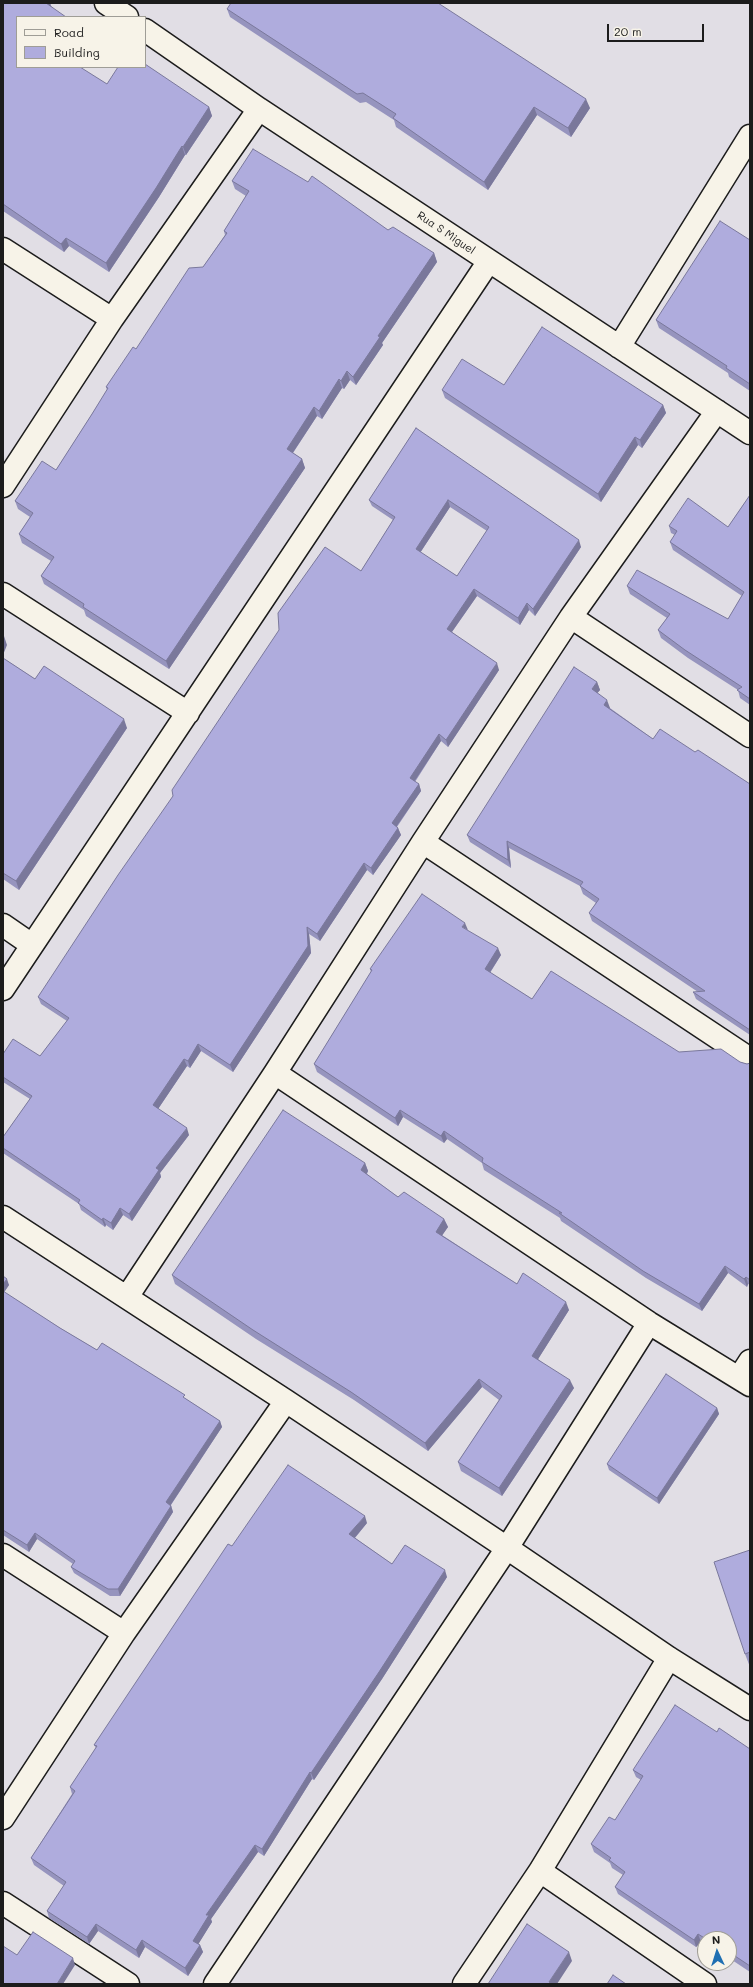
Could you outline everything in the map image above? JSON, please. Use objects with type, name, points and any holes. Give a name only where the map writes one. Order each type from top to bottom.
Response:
[{"type":"street","points":[[106,3],[125,16]]},
{"type":"street","name":"Rua S Miguel","points":[[146,31],[259,108],[750,433]]},
{"type":"street","points":[[3,486],[112,319],[259,108]]},
{"type":"street","points":[[619,347],[750,136]]},
{"type":"street","points":[[3,249],[112,319]]},
{"type":"street","points":[[3,989],[489,261]]},
{"type":"street","points":[[127,1297],[275,1073],[571,617],[718,411]]},
{"type":"street","points":[[3,594],[188,713]]},
{"type":"street","points":[[571,617],[750,736]]},
{"type":"street","points":[[424,842],[750,1059]]},
{"type":"street","points":[[3,925],[32,945]]},
{"type":"street","points":[[275,1073],[649,1323],[746,1375]]},
{"type":"street","points":[[3,1217],[286,1401],[669,1658],[750,1709]]},
{"type":"street","points":[[215,1984],[507,1548],[649,1323]]},
{"type":"street","points":[[3,1818],[124,1633],[286,1401]]},
{"type":"street","points":[[3,1555],[124,1633]]},
{"type":"street","points":[[464,1984],[540,1871],[669,1658]]},
{"type":"street","points":[[540,1871],[705,1984]]},
{"type":"street","points":[[3,1903],[128,1984]]},
{"type":"building","points":[[3,3],[46,3],[65,16],[16,16],[16,68],[82,68],[107,84],[117,68],[146,68],[146,65],[209,107],[106,263],[66,238],[61,244],[3,204]]},
{"type":"building","points":[[231,3],[438,3],[586,99],[568,128],[534,107],[484,182],[393,118],[396,114],[363,93],[357,94],[227,9]]},
{"type":"building","points":[[253,149],[308,182],[312,176],[388,230],[393,227],[434,253],[378,336],[380,337],[353,377],[347,371],[341,381],[339,379],[319,411],[314,407],[287,449],[302,459],[166,661],[83,607],[84,604],[41,576],[54,557],[19,534],[33,513],[15,501],[42,461],[56,470],[108,388],[106,387],[133,347],[136,349],[189,268],[203,267],[227,233],[224,231],[249,191],[232,181]]},
{"type":"building","points":[[720,221],[750,240],[750,384],[726,368],[727,366],[656,320]]},
{"type":"building","points":[[542,327],[663,405],[640,440],[635,437],[598,494],[442,390],[462,359],[504,385]]},
{"type":"building","points":[[416,428],[579,540],[533,609],[527,603],[518,618],[474,589],[447,629],[497,663],[446,740],[439,734],[410,778],[419,784],[392,823],[398,828],[371,868],[364,863],[317,934],[307,927],[308,946],[230,1065],[198,1044],[188,1061],[184,1059],[153,1105],[187,1128],[156,1168],[159,1170],[129,1214],[120,1208],[111,1223],[103,1218],[102,1220],[78,1203],[80,1200],[3,1148],[3,1137],[32,1096],[3,1077],[3,1054],[13,1039],[40,1056],[69,1018],[38,997],[118,875],[173,796],[172,790],[279,630],[278,613],[325,547],[361,571],[395,517],[369,500]],"holes":[[[448,500],[489,527],[457,576],[416,549]]]},
{"type":"building","points":[[750,495],[750,699],[737,690],[742,687],[685,650],[658,630],[670,614],[627,586],[637,570],[728,619],[744,592],[670,542],[677,531],[669,526],[688,498],[728,527]]},
{"type":"building","points":[[3,658],[35,679],[44,666],[124,719],[16,881],[3,873]]},
{"type":"building","points":[[574,667],[597,682],[592,689],[607,700],[604,705],[653,739],[660,729],[695,752],[698,750],[750,784],[750,1030],[693,992],[705,991],[589,913],[599,899],[580,886],[583,882],[507,841],[508,860],[467,835]]},
{"type":"building","points":[[422,894],[465,923],[462,927],[498,948],[485,969],[532,999],[551,971],[679,1052],[721,1049],[740,1062],[747,1064],[750,1063],[750,1280],[746,1277],[744,1279],[725,1266],[699,1304],[643,1271],[559,1213],[562,1213],[482,1162],[483,1158],[444,1131],[441,1136],[400,1110],[395,1118],[314,1064],[372,970],[370,969]]},
{"type":"building","points":[[283,1110],[365,1163],[361,1170],[398,1197],[404,1192],[444,1219],[436,1232],[517,1284],[523,1273],[566,1302],[532,1356],[570,1380],[499,1488],[458,1462],[502,1396],[479,1379],[425,1443],[351,1392],[253,1330],[172,1275]]},
{"type":"building","points":[[3,1276],[7,1279],[3,1284]]},
{"type":"building","points":[[3,1291],[97,1350],[102,1343],[185,1395],[183,1397],[220,1421],[166,1502],[171,1506],[118,1589],[108,1589],[71,1567],[75,1561],[35,1533],[27,1545],[3,1530]]},
{"type":"building","points":[[666,1374],[717,1408],[657,1498],[607,1464]]},
{"type":"building","points":[[288,1465],[365,1516],[349,1534],[392,1564],[405,1545],[445,1570],[379,1672],[311,1773],[310,1772],[262,1849],[255,1845],[206,1915],[209,1915],[193,1941],[200,1945],[185,1968],[142,1940],[136,1950],[96,1924],[87,1937],[47,1911],[66,1882],[31,1858],[75,1791],[70,1787],[97,1746],[94,1745],[228,1544],[232,1546]]},
{"type":"building","points":[[750,1550],[750,1652],[745,1654],[714,1562]]},
{"type":"building","points":[[675,1705],[717,1732],[719,1728],[750,1749],[750,1966],[737,1957],[737,1931],[697,1931],[697,1936],[694,1940],[615,1887],[625,1872],[609,1860],[611,1858],[591,1844],[609,1817],[615,1820],[643,1776],[633,1770]]},
{"type":"building","points":[[527,1924],[569,1952],[549,1982],[552,1984],[488,1984]]},
{"type":"building","points":[[33,1932],[73,1958],[57,1984],[3,1984],[3,1946],[17,1955]]},
{"type":"building","points":[[613,1975],[626,1984],[607,1984]]}]
